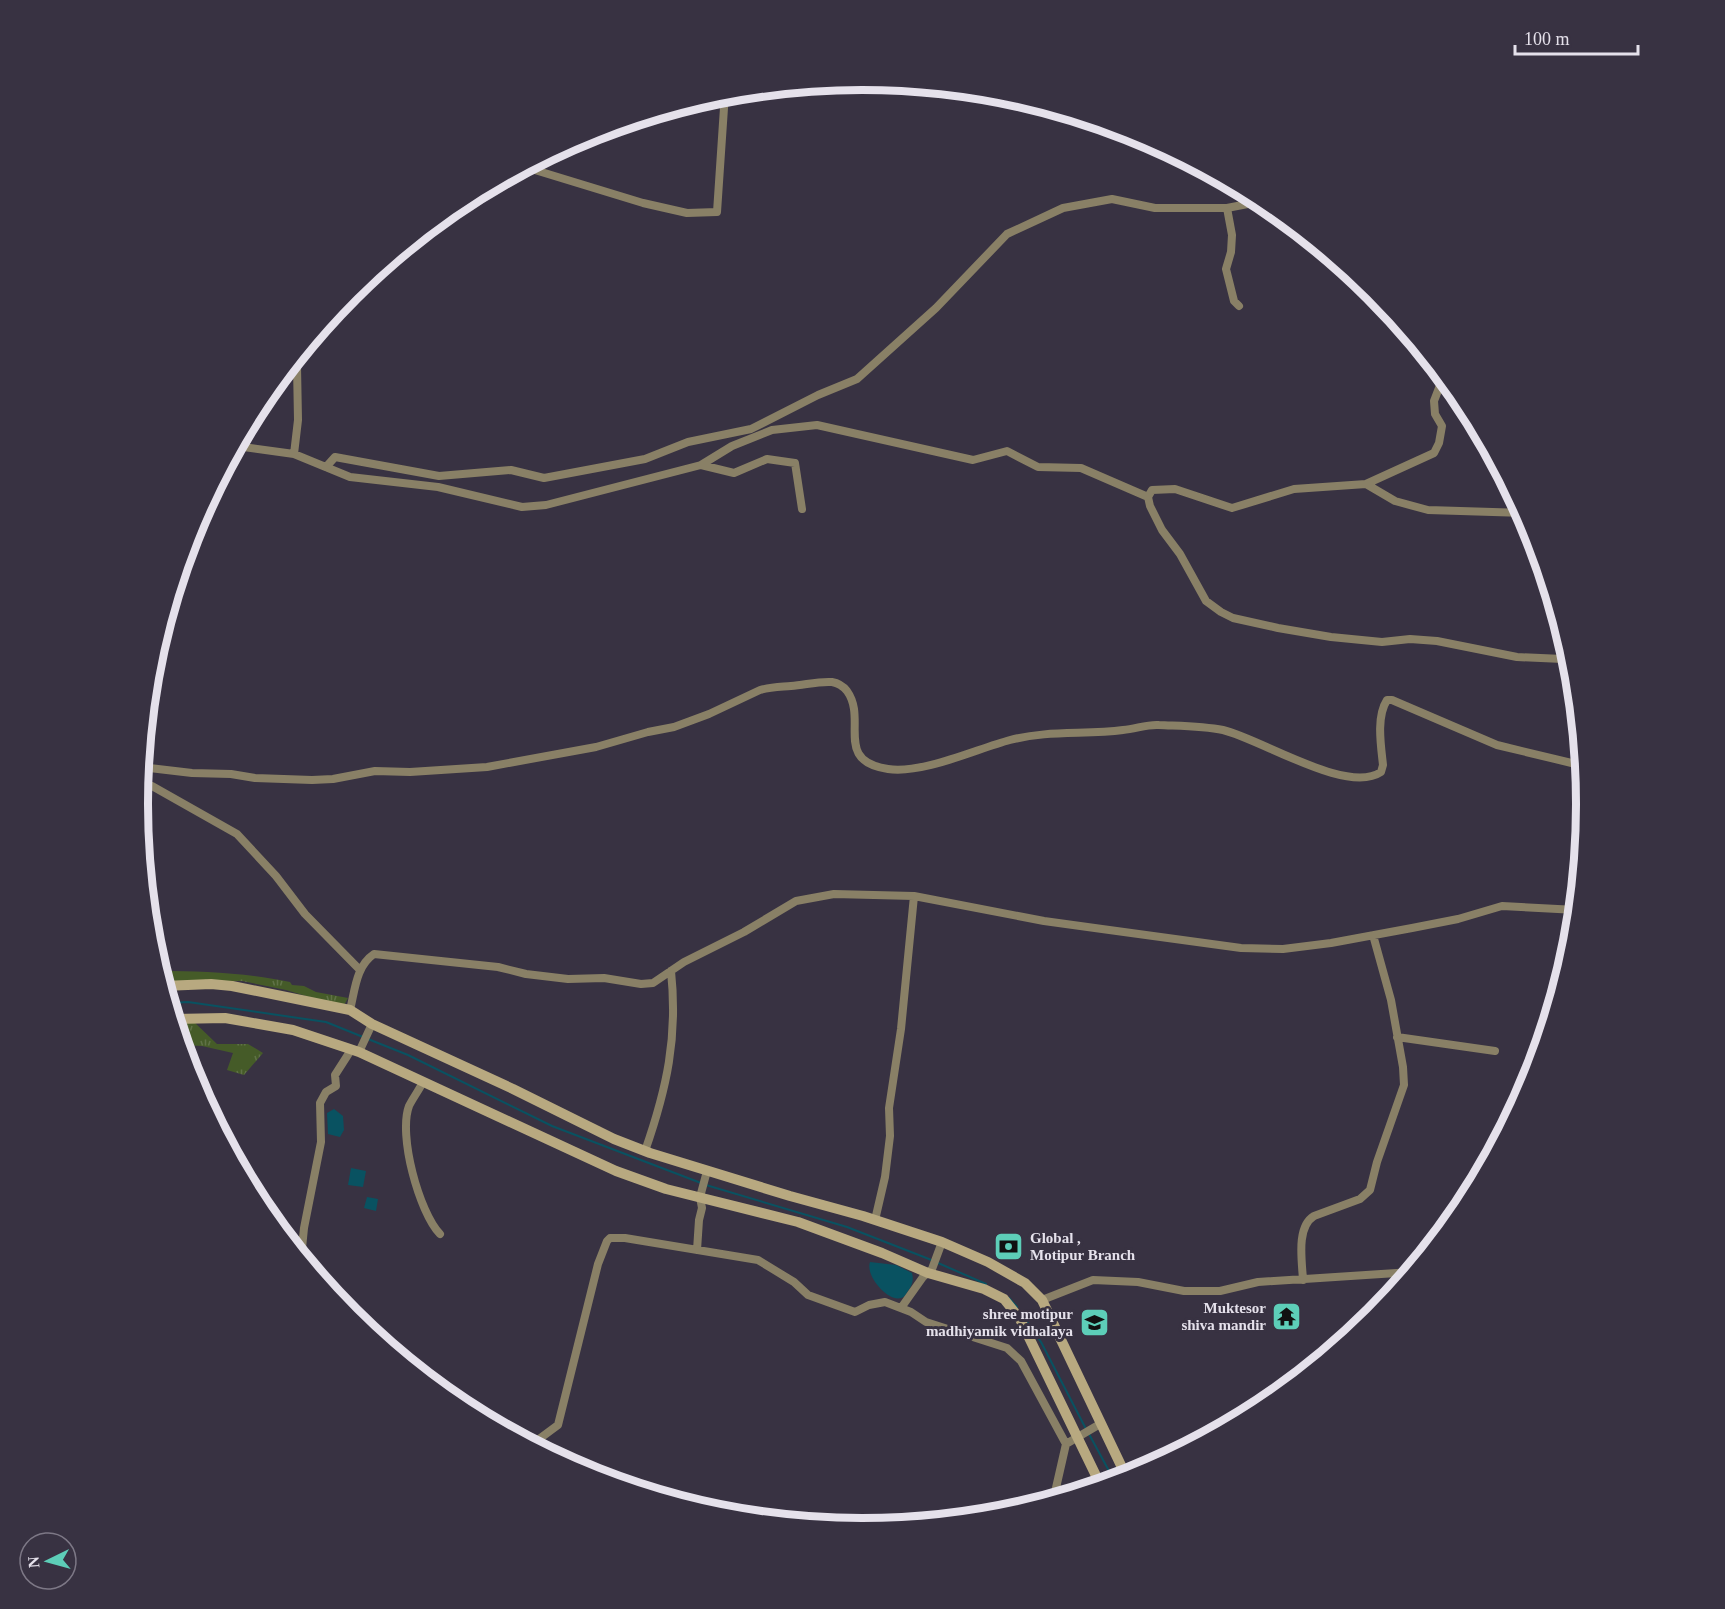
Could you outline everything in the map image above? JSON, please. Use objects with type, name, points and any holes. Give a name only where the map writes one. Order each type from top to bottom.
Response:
[{"type":"main road","points":[[171,986],[211,984],[232,986],[350,1010],[372,1024],[589,1127],[645,1151],[875,1220],[940,1247],[988,1262],[1025,1283],[1042,1300],[1088,1394],[1097,1426],[1122,1470]]},
{"type":"main road","points":[[181,1019],[225,1018],[292,1030],[355,1051],[616,1171],[666,1189],[798,1222],[984,1289],[1004,1299],[1020,1319],[1046,1375],[1080,1435],[1098,1479]]},
{"type":"street","points":[[535,170],[643,203],[687,213],[717,212],[724,104]]},
{"type":"street","points":[[326,467],[335,457],[439,476],[511,470],[544,478],[645,459],[688,442],[751,429],[818,395],[857,379],[936,308],[1007,234],[1063,208],[1112,199],[1155,208],[1227,208],[1249,204]]},
{"type":"street","points":[[1227,208],[1232,235],[1231,252],[1226,269],[1234,301],[1239,306]]},
{"type":"street","points":[[294,454],[298,420],[297,369]]},
{"type":"street","points":[[1440,385],[1434,401],[1435,414],[1442,426],[1439,443],[1434,453],[1423,460],[1366,484],[1294,489],[1232,508],[1175,489],[1152,490],[1148,497],[1150,506],[1162,530],[1180,554],[1195,585],[1206,601],[1233,618],[1331,637],[1382,642],[1410,639],[1437,641],[1517,657],[1562,661]]},
{"type":"street","points":[[244,447],[294,454],[350,477],[438,487],[522,507],[546,506],[701,465],[732,446],[772,430],[817,424],[973,460],[1007,451],[1038,467],[1081,468],[1148,497]]},
{"type":"street","points":[[701,465],[734,473],[767,459],[795,463],[802,509]]},
{"type":"street","points":[[1366,484],[1395,501],[1428,510],[1514,513]]},
{"type":"street","points":[[150,768],[255,778],[312,780],[333,779],[375,771],[410,772],[487,767],[596,747],[674,727],[694,721],[771,687],[822,682],[834,682],[844,686],[852,698],[854,744],[858,755],[873,765],[891,770],[945,761],[1024,736],[1051,732],[1121,731],[1157,724],[1221,730],[1252,740],[1316,769],[1340,776],[1365,777],[1381,772],[1383,765],[1382,714],[1384,704],[1392,700],[1497,744],[1575,764]]},
{"type":"street","points":[[149,785],[237,834],[276,876],[305,914],[360,970]]},
{"type":"street","points":[[350,1010],[360,970],[365,960],[374,954],[498,967],[526,974],[568,979],[604,978],[641,984],[653,982],[684,962],[744,932],[796,901],[834,894],[914,896],[1044,921],[1241,948],[1282,949],[1331,944],[1458,919],[1503,906],[1569,910]]},
{"type":"street","points":[[875,1220],[885,1177],[890,1136],[889,1108],[901,1029],[914,896]]},
{"type":"street","points":[[1303,1280],[1303,1240],[1308,1220],[1329,1209],[1360,1199],[1370,1190],[1377,1162],[1404,1085],[1391,1000],[1373,935]]},
{"type":"street","points":[[645,1151],[656,1119],[670,1063],[673,1026],[671,970]]},
{"type":"street","points":[[302,1247],[321,1142],[320,1103],[326,1092],[336,1086],[335,1075],[355,1051],[372,1024]]},
{"type":"street","points":[[1397,1037],[1495,1050]]},
{"type":"street","points":[[423,1082],[408,1108],[406,1149],[422,1205],[440,1234]]},
{"type":"street","points":[[697,1250],[702,1208],[700,1197],[707,1171]]},
{"type":"street","points":[[537,1440],[558,1425],[590,1293],[607,1241],[610,1238],[625,1238],[758,1260],[794,1282],[808,1295],[855,1312],[869,1305],[885,1302],[911,1312],[926,1322],[1007,1348],[1021,1361],[1066,1444],[1055,1493]]},
{"type":"street","points":[[900,1308],[922,1277],[930,1271],[940,1247]]},
{"type":"street","points":[[1042,1300],[1093,1280],[1138,1282],[1184,1291],[1220,1291],[1258,1282],[1403,1273]]},
{"type":"street","points":[[1066,1444],[1097,1426]]},
{"type":"green space","points":[[168,971],[258,976],[348,998],[343,1007],[286,990],[242,981],[170,982]]},
{"type":"green space","points":[[182,1021],[193,1021],[217,1044],[248,1044],[263,1053],[244,1075],[227,1070],[233,1053],[190,1045]]},
{"type":"water","points":[[334,1109],[343,1116],[344,1130],[340,1137],[328,1134],[327,1113]]},
{"type":"water","points":[[351,1168],[366,1171],[363,1187],[348,1185]]},
{"type":"water","points":[[367,1197],[378,1199],[376,1211],[364,1208]]},
{"type":"water","points":[[870,1262],[896,1265],[912,1273],[912,1283],[904,1296],[896,1298],[890,1296],[879,1287],[871,1274]]},
{"type":"waterway","points":[[176,1003],[188,1002],[326,1022],[363,1037]]},
{"type":"waterway","points":[[368,1039],[408,1055],[552,1126],[701,1183]]},
{"type":"waterway","points":[[706,1185],[847,1227],[986,1284]]},
{"type":"waterway","points":[[1009,1298],[1017,1307]]},
{"type":"waterway","points":[[1025,1319],[1041,1342],[1086,1429]]},
{"type":"waterway","points":[[1089,1434],[1111,1474]]},
{"type":"place","name":"Global , Motipur Branch","points":[[1009,1247]]},
{"type":"place","name":"Muktesor shiva mandir","points":[[1287,1317]]},
{"type":"place","name":"shree motipur madhiyamik vidhalaya","points":[[1094,1323]]}]
